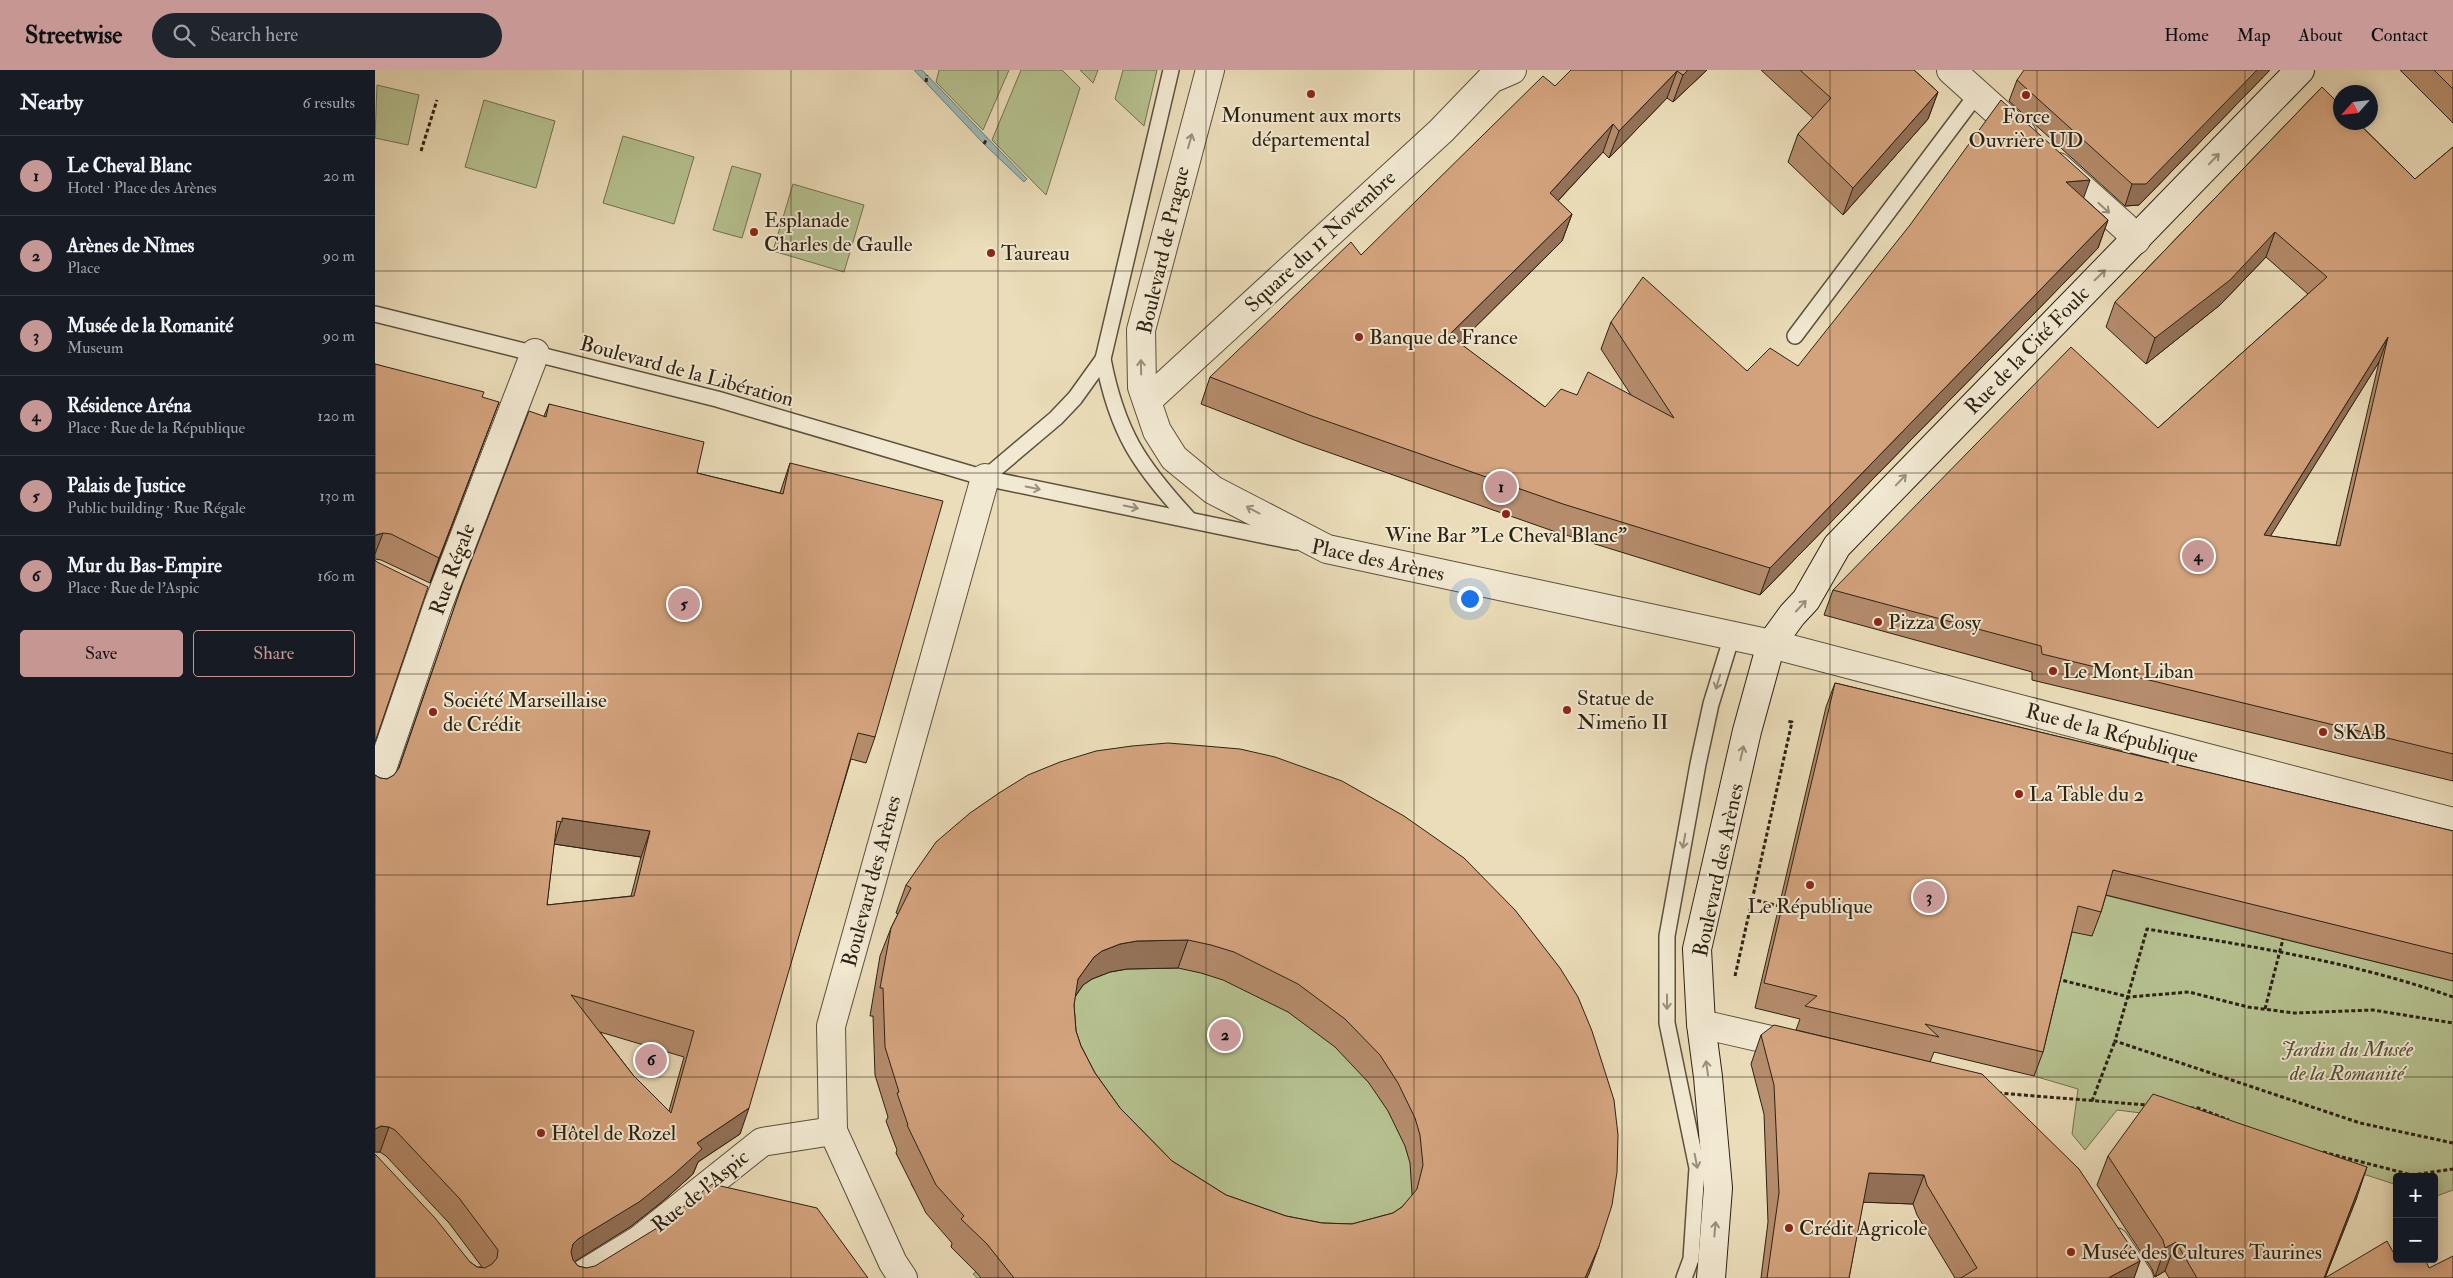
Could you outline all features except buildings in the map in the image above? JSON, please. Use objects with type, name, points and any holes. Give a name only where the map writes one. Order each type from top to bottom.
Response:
[{"type":"street","name":"Boulevard de Prague","points":[[1209,70],[1141,330],[1142,387],[1157,431],[1174,458],[1213,490],[1327,549]]},
{"type":"street","points":[[1951,70],[2125,227],[2136,240]]},
{"type":"street","name":"Rue de la Cité Foulc","points":[[1771,644],[1792,615],[1806,600],[1837,546],[2300,70]]},
{"type":"street","name":"Square du 11 Novembre","points":[[1147,401],[1441,131],[1495,73]]},
{"type":"street","name":"Rue Régale","points":[[375,789],[426,599],[535,352]]},
{"type":"street","name":"Boulevard des Arènes","points":[[903,1278],[889,1254],[833,1131],[831,1026],[985,478]]},
{"type":"street","name":"Place des Arènes","points":[[1327,549],[1771,644]]},
{"type":"street","name":"Rue de la République","points":[[1771,644],[2453,822]]},
{"type":"street","name":"Boulevard des Arènes","points":[[1711,1278],[1718,1188],[1708,1078],[1712,1026],[1697,949],[1747,731],[1771,644]]},
{"type":"street","points":[[1712,1026],[1819,1051]]},
{"type":"street","name":"Rue de l'Aspic","points":[[577,1278],[639,1240],[762,1142],[833,1131]]},
{"type":"street","points":[[2102,1222],[2139,1278]]},
{"type":"lane","points":[[985,478],[1057,418],[1075,398],[1103,359],[1171,70]]},
{"type":"lane","points":[[1795,336],[1977,94]]},
{"type":"lane","name":"Boulevard de la Libération","points":[[375,314],[535,352],[717,399],[985,478]]},
{"type":"lane","points":[[1103,359],[1108,389],[1124,435],[1156,483],[1189,519]]},
{"type":"lane","name":"Place des Arènes","points":[[985,478],[1327,549]]},
{"type":"lane","points":[[1684,1278],[1691,1259],[1697,1168],[1667,1023],[1667,936],[1698,764],[1711,704],[1732,636]]},
{"type":"path","points":[[926,82],[927,75]]},
{"type":"path","points":[[421,151],[437,100]]},
{"type":"path","points":[[984,144],[987,138]]},
{"type":"path","points":[[1712,1026],[1751,899],[1792,722],[1783,721]]},
{"type":"path","points":[[1751,899],[1779,906]]},
{"type":"path","points":[[2092,1101],[2115,1041],[2147,929],[2279,951],[2405,980],[2453,997]]},
{"type":"path","points":[[2265,1009],[2283,939]]},
{"type":"path","points":[[2057,979],[2129,997],[2189,992],[2248,1007],[2294,1013],[2373,1010],[2453,1023]]},
{"type":"path","points":[[2115,1041],[2360,1123],[2453,1143]]},
{"type":"path","points":[[1990,1092],[2157,1106]]},
{"type":"path","points":[[2181,1107],[2198,1108],[2232,1122]]},
{"type":"path","points":[[2319,1151],[2412,1175],[2453,1169]]},
{"type":"green space","points":[[939,70],[1009,70],[983,130],[936,82]]},
{"type":"green space","points":[[1021,70],[1062,70],[1080,88],[1046,195],[992,140]]},
{"type":"green space","points":[[1080,70],[1098,70],[1093,83]]},
{"type":"green space","points":[[1123,70],[1157,70],[1144,126],[1115,99]]},
{"type":"green space","points":[[377,85],[419,95],[408,145],[375,138]]},
{"type":"green space","points":[[484,100],[555,121],[536,188],[465,167]]},
{"type":"green space","points":[[623,136],[694,157],[674,224],[603,203]]},
{"type":"green space","points":[[732,166],[761,174],[742,238],[713,230]]},
{"type":"green space","points":[[793,184],[864,205],[844,272],[773,251]]},
{"type":"green space","points":[[1050,790],[1593,1260],[1587,1278],[977,1278],[973,1274],[976,1272],[958,1249],[955,1251],[951,1247],[954,1244],[917,1189],[914,1189],[911,1184],[913,1183],[896,1153],[899,1153],[890,1120],[875,1017],[872,1016],[879,980],[876,979],[878,973],[881,973],[902,917],[897,914]]},
{"type":"green space","name":"Jardin du Musée de la Romanité","points":[[2104,895],[2453,981],[2453,1190],[2438,1196],[2438,1173],[2393,1173],[2393,1184],[2197,1120],[2117,1110],[2085,1150],[2072,1134],[2078,1089],[2034,1076],[2069,931]]},
{"type":"water","points":[[914,70],[922,70],[1027,179],[1024,182],[984,144]]},
{"type":"place","name":"Monument aux morts départemental","points":[[1311,94]]},
{"type":"place","name":"Force Ouvrière UD","points":[[2026,95]]},
{"type":"place","name":"Esplanade Charles de Gaulle","points":[[754,232]]},
{"type":"place","name":"Taureau","points":[[991,253]]},
{"type":"place","name":"Banque de France","points":[[1359,337]]},
{"type":"place","name":"Le Cheval Blanc","points":[[1501,487]]},
{"type":"place","name":"Wine Bar \"Le Cheval Blanc\"","points":[[1506,514]]},
{"type":"place","name":"Résidence Aréna","points":[[2198,556]]},
{"type":"place","name":"Palais de Justice","points":[[684,604]]},
{"type":"place","name":"Pizza Cosy","points":[[1878,622]]},
{"type":"place","name":"Le Mont Liban","points":[[2053,671]]},
{"type":"place","name":"Statue de Nimeño II","points":[[1567,710]]},
{"type":"place","name":"Société Marseillaise de Crédit","points":[[433,712]]},
{"type":"place","name":"SKAB","points":[[2323,732]]},
{"type":"place","name":"La Table du 2","points":[[2019,794]]},
{"type":"place","name":"Le République","points":[[1810,885]]},
{"type":"place","name":"Musée de la Romanité","points":[[1929,897]]},
{"type":"place","name":"Arènes de Nîmes","points":[[1225,1035]]},
{"type":"place","name":"Mur du Bas-Empire","points":[[651,1060]]},
{"type":"place","name":"Hôtel de Rozel","points":[[541,1133]]},
{"type":"place","name":"Crédit Agricole","points":[[1789,1228]]},
{"type":"place","name":"Musée des Cultures Taurines","points":[[2071,1252]]}]
